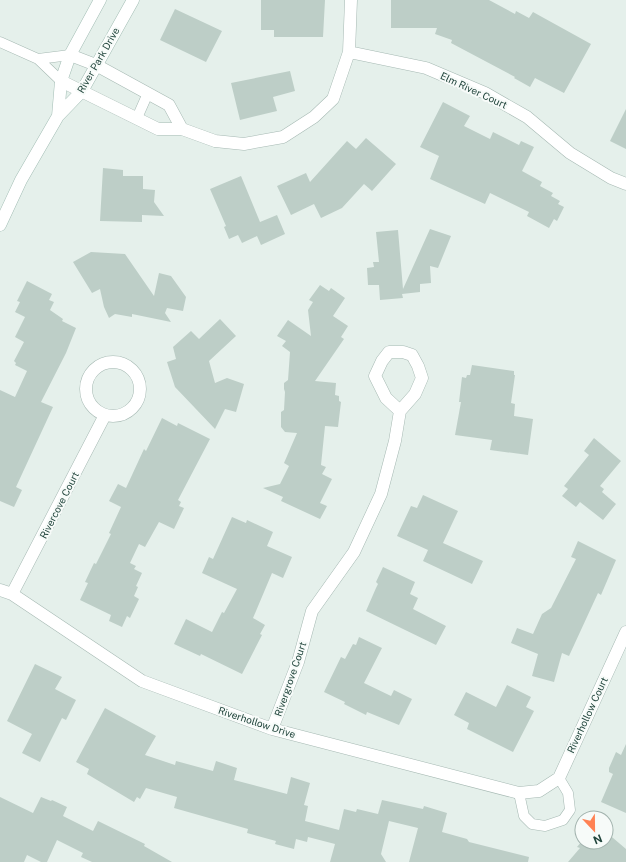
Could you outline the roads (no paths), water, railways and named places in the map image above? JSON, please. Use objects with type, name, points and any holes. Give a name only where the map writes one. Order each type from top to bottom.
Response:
[{"type":"street","name":"River Park Drive","points":[[58,116],[61,81],[70,55],[100,0]]},
{"type":"street","name":"River Park Drive","points":[[0,225],[21,180],[58,116],[82,91],[133,0]]},
{"type":"street","points":[[61,81],[158,129],[182,129],[214,141],[244,144],[283,138],[314,116],[333,99],[349,52],[350,0]]},
{"type":"street","name":"Elm River Court","points":[[349,52],[426,68],[485,94],[527,117],[570,153],[611,178],[626,184]]},
{"type":"street","points":[[70,55],[96,65],[170,105],[182,129]]},
{"type":"street","points":[[389,352],[403,352],[412,355],[422,378],[415,394],[400,411],[386,398],[375,376],[382,361],[389,352]]},
{"type":"street","points":[[108,362],[119,362],[132,369],[139,380],[139,398],[135,406],[123,414],[114,416],[105,415],[92,407],[86,395],[86,386],[90,375],[96,368],[108,362]]},
{"type":"street","name":"Rivergrove Court","points":[[272,730],[298,662],[312,611],[354,552],[381,494],[395,441],[400,411]]},
{"type":"street","name":"Rivercove Court","points":[[12,594],[105,415]]},
{"type":"street","name":"Riverhollow Drive","points":[[0,590],[12,594],[142,681],[272,730],[519,793],[539,791],[559,778]]},
{"type":"street","name":"Riverhollow Court","points":[[559,778],[626,632]]},
{"type":"lane","points":[[0,42],[38,59],[61,81]]},
{"type":"lane","points":[[38,59],[70,55]]},
{"type":"lane","points":[[136,118],[148,93]]},
{"type":"lane","points":[[519,793],[524,816],[532,824],[545,826],[562,820],[570,810],[568,792],[559,778]]}]
